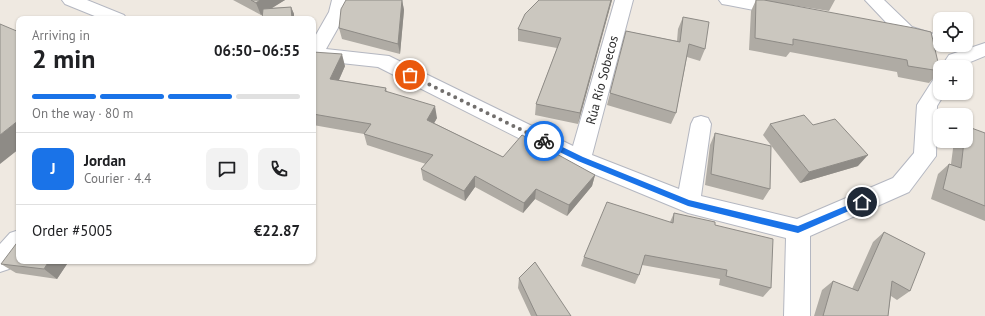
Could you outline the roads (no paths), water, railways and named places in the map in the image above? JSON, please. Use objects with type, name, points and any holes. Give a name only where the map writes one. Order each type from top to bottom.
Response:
[{"type":"street","points":[[71,0],[111,16]]},
{"type":"street","points":[[316,50],[338,12],[341,0]]},
{"type":"street","name":"Rúa Río Sobecos","points":[[580,159],[624,0]]},
{"type":"street","points":[[728,0],[798,12]]},
{"type":"street","points":[[874,0],[906,32]]},
{"type":"street","points":[[875,26],[906,32],[933,40]]},
{"type":"street","points":[[961,60],[985,49]]},
{"type":"street","points":[[945,52],[952,60]]},
{"type":"street","points":[[316,54],[382,61],[580,159],[688,203],[798,230],[901,185],[925,156],[927,105],[933,96]]},
{"type":"street","points":[[688,203],[700,124]]},
{"type":"street","points":[[796,316],[798,230]]},
{"type":"street","points":[[0,261],[16,244]]}]
